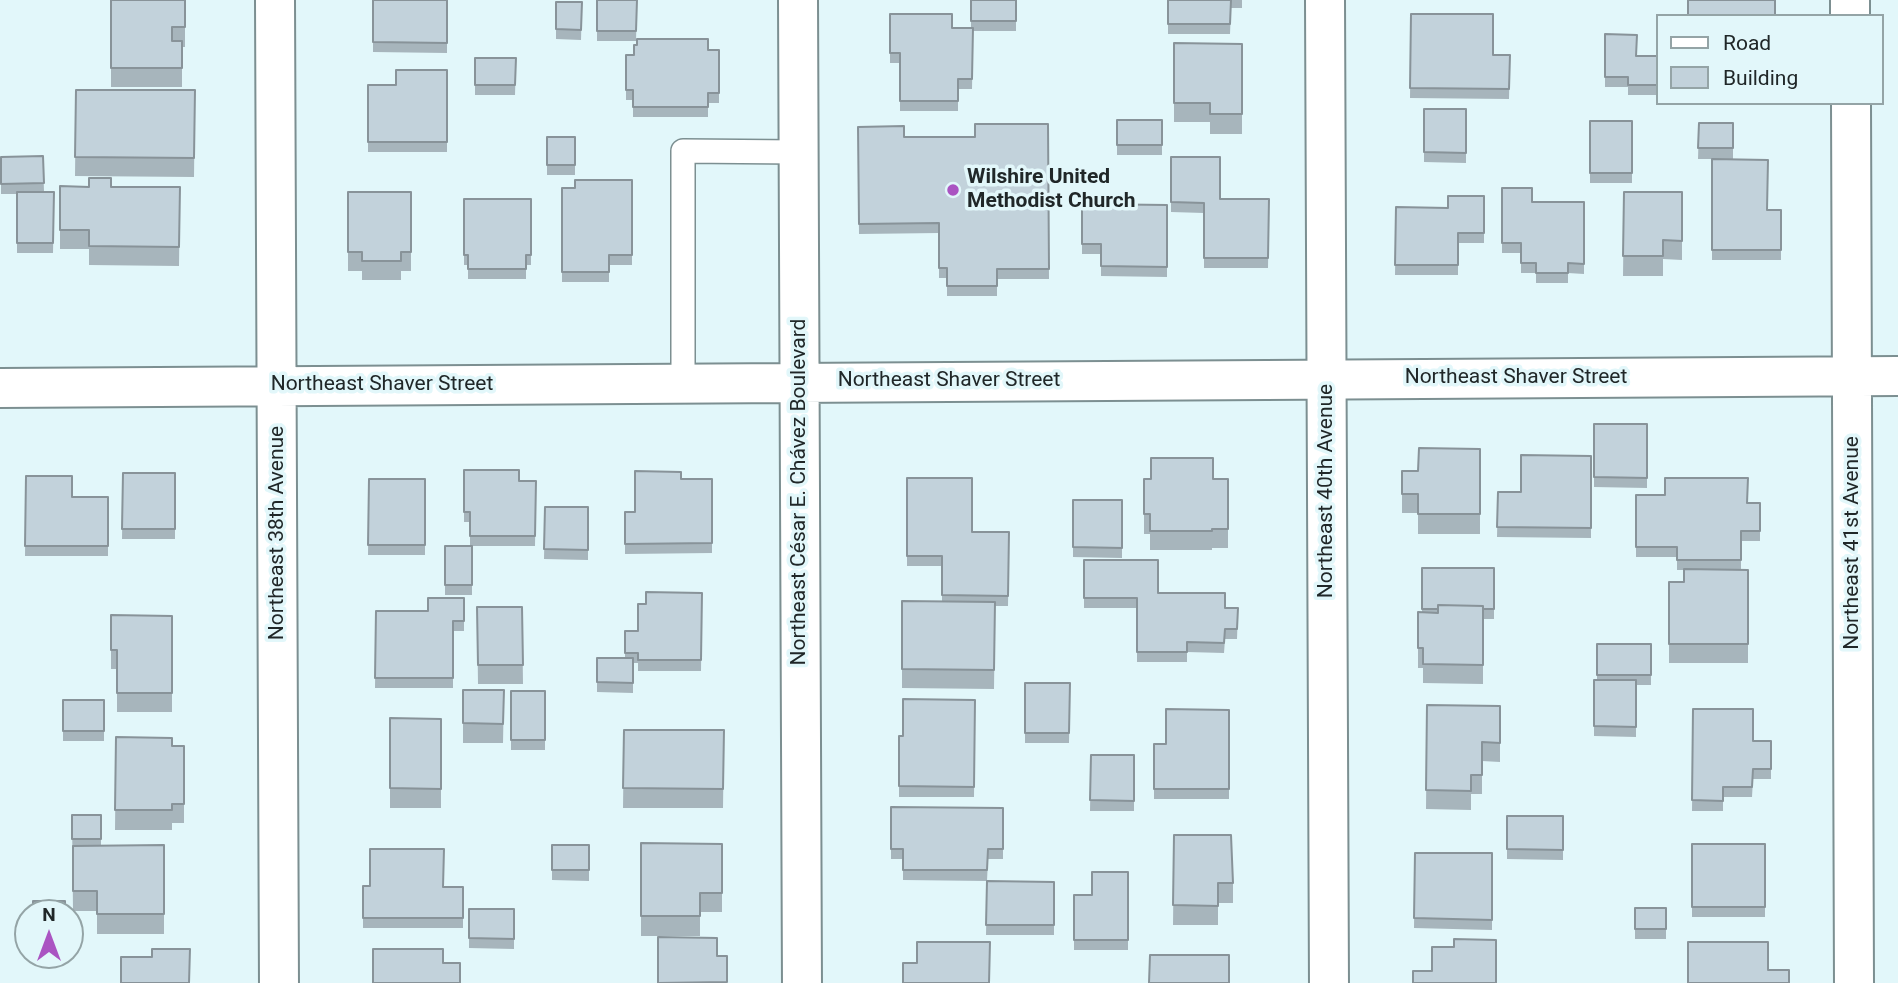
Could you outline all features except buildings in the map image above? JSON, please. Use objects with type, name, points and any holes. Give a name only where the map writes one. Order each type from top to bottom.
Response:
[{"type":"street","name":"Northeast 38th Avenue","points":[[275,0],[279,983]]},
{"type":"street","name":"Northeast César E. Chávez Boulevard","points":[[798,0],[802,983]]},
{"type":"street","name":"Northeast 40th Avenue","points":[[1325,0],[1329,983]]},
{"type":"street","name":"Northeast 41st Avenue","points":[[1851,105],[1854,983]]},
{"type":"street","name":"Northeast Shaver Street","points":[[0,388],[1898,376]]},
{"type":"lane","points":[[683,383],[683,151],[799,152]]},
{"type":"place","name":"Wilshire United Methodist Church","points":[[953,190]]}]
